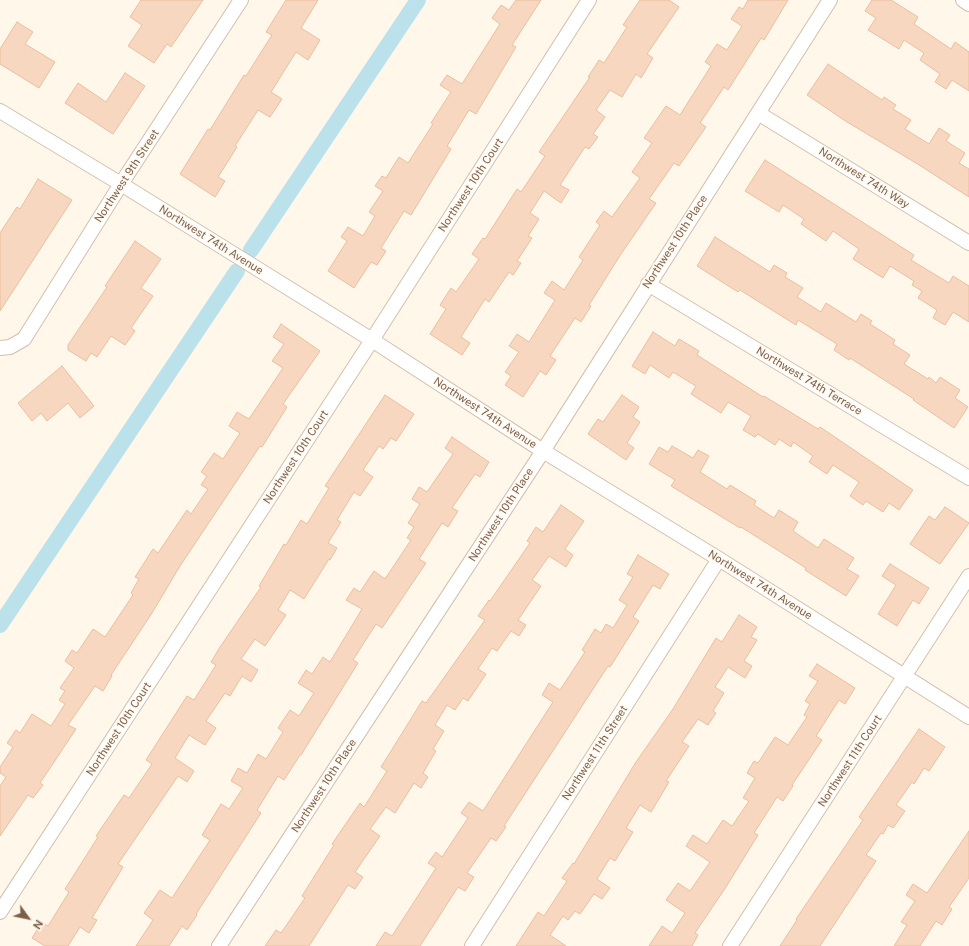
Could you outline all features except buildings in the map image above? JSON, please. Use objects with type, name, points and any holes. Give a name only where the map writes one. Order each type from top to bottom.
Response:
[{"type":"street","name":"Northwest 9th Street","points":[[5,348],[24,339],[121,184],[240,0]]},
{"type":"street","name":"Northwest 10th Court","points":[[0,912],[372,340],[589,0]]},
{"type":"street","name":"Northwest 10th Place","points":[[219,946],[543,451],[830,0]]},
{"type":"street","points":[[963,0],[969,4]]},
{"type":"street","name":"Northwest 74th Avenue","points":[[0,111],[121,184],[372,340],[543,451],[719,559],[969,717]]},
{"type":"street","name":"Northwest 74th Way","points":[[758,112],[969,243]]},
{"type":"street","name":"Northwest 74th Terrace","points":[[648,284],[969,478]]},
{"type":"street","name":"Northwest 11th Street","points":[[472,946],[719,559]]},
{"type":"street","name":"Northwest 11th Court","points":[[730,946],[969,576]]},
{"type":"waterway","points":[[251,250],[418,0]]},
{"type":"waterway","points":[[0,625],[237,271]]}]
